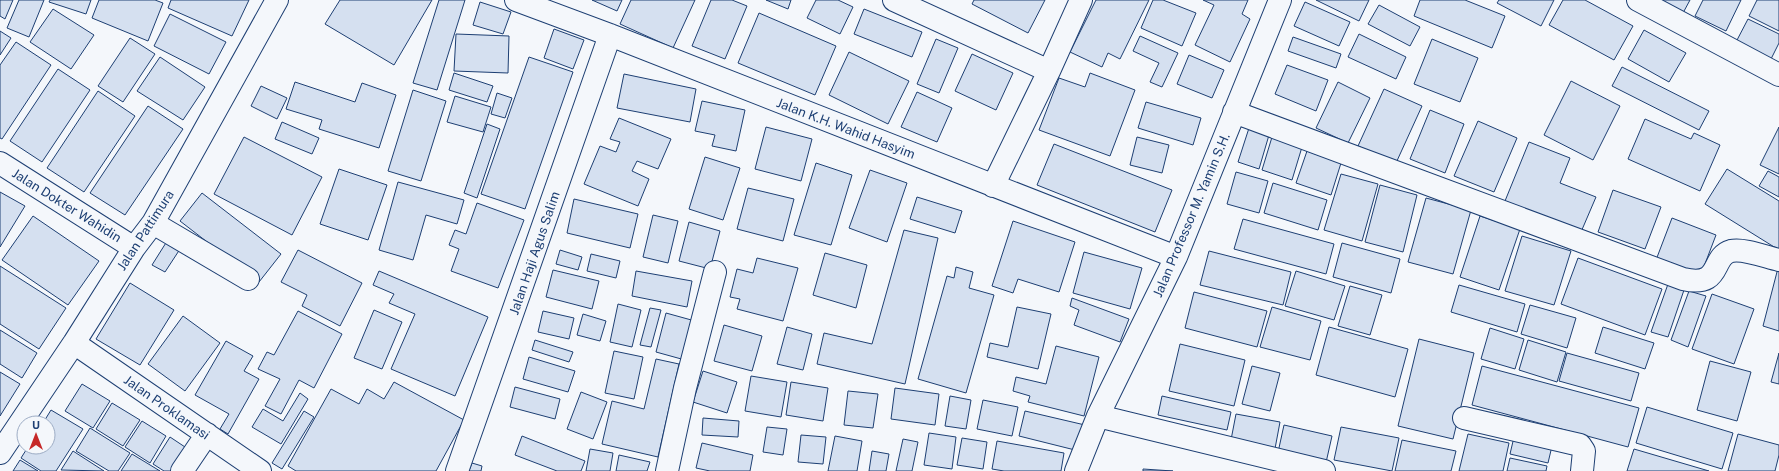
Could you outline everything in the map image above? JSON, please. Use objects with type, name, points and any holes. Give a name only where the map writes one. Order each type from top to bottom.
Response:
[{"type":"street","name":"Jalan Pattimura","points":[[0,453],[74,343],[134,248],[153,223],[277,0]]},
{"type":"street","name":"Jalan K.H. Wahid Hasyim","points":[[516,0],[1176,257]]},
{"type":"street","points":[[894,0],[1049,71]]},
{"type":"street","points":[[993,186],[1049,71],[1081,0]]},
{"type":"street","name":"Jalan Professor M. Yamin S.H.","points":[[1076,471],[1098,416],[1176,257],[1280,0]]},
{"type":"street","points":[[1638,0],[1779,75]]},
{"type":"street","name":"Jalan Haji Agus Salim","points":[[457,471],[610,36]]},
{"type":"street","points":[[1234,112],[1683,279],[1701,281],[1707,278],[1724,256],[1731,251],[1740,250],[1779,260]]},
{"type":"street","name":"Jalan Dokter Wahidin","points":[[0,163],[134,248]]},
{"type":"street","points":[[153,223],[248,279]]},
{"type":"street","points":[[667,471],[685,388],[715,272]]},
{"type":"street","name":"Jalan Proklamasi","points":[[74,343],[260,471]]},
{"type":"street","points":[[1098,416],[1324,471]]},
{"type":"street","points":[[1464,418],[1580,445],[1584,451],[1582,471]]},
{"type":"street","points":[[182,471],[207,434]]},
{"type":"building","points":[[0,0],[13,0],[5,19],[0,16]]},
{"type":"building","points":[[19,0],[44,0],[29,37],[7,28]]},
{"type":"building","points":[[50,0],[91,0],[86,14],[49,2]]},
{"type":"building","points":[[99,0],[155,0],[163,3],[148,41],[92,18]]},
{"type":"building","points":[[171,0],[249,0],[232,36],[168,8]]},
{"type":"building","points":[[340,0],[432,0],[394,65],[325,24]]},
{"type":"building","points":[[439,0],[465,0],[437,90],[413,83]]},
{"type":"building","points":[[592,0],[622,0],[617,11]]},
{"type":"building","points":[[631,0],[695,0],[673,48],[620,24]]},
{"type":"building","points":[[711,0],[732,0],[747,6],[725,59],[692,46]]},
{"type":"building","points":[[766,0],[791,0],[788,9]]},
{"type":"building","points":[[816,0],[838,0],[853,7],[840,34],[807,18]]},
{"type":"building","points":[[974,0],[1045,0],[1028,33],[972,4]]},
{"type":"building","points":[[1096,0],[1149,0],[1120,59],[1108,53],[1102,67],[1070,52]]},
{"type":"building","points":[[1153,0],[1163,0],[1196,13],[1182,46],[1141,28]]},
{"type":"building","points":[[1203,0],[1248,0],[1242,14],[1250,19],[1230,62],[1195,45],[1214,5]]},
{"type":"building","points":[[1316,0],[1369,0],[1359,21]]},
{"type":"building","points":[[1420,0],[1465,0],[1505,16],[1492,48],[1414,16]]},
{"type":"building","points":[[1499,0],[1554,0],[1541,26],[1497,3]]},
{"type":"building","points":[[1563,0],[1585,0],[1633,26],[1614,60],[1549,25]]},
{"type":"building","points":[[1658,0],[1690,0],[1683,13]]},
{"type":"building","points":[[1703,0],[1741,0],[1726,31],[1695,16]]},
{"type":"building","points":[[1757,0],[1779,0],[1779,31],[1749,16]]},
{"type":"building","points":[[480,2],[511,12],[503,34],[473,25]]},
{"type":"building","points":[[1305,2],[1350,22],[1339,46],[1294,26]]},
{"type":"building","points":[[1379,5],[1420,27],[1410,46],[1368,24]]},
{"type":"building","points":[[53,9],[94,35],[71,69],[30,42]]},
{"type":"building","points":[[864,9],[922,32],[912,57],[854,34]]},
{"type":"building","points":[[759,13],[836,46],[815,95],[738,63]]},
{"type":"building","points":[[170,14],[226,42],[209,74],[154,46]]},
{"type":"building","points":[[1748,19],[1779,34],[1779,43],[1771,59],[1736,42]]},
{"type":"building","points":[[554,29],[584,40],[573,69],[544,58]]},
{"type":"building","points":[[1644,30],[1686,53],[1669,82],[1628,59]]},
{"type":"building","points":[[0,31],[11,38],[0,55]]},
{"type":"building","points":[[456,34],[509,36],[508,73],[454,71]]},
{"type":"building","points":[[1359,34],[1406,57],[1396,79],[1348,57]]},
{"type":"building","points":[[1140,36],[1178,53],[1162,87],[1150,82],[1159,63],[1133,51]]},
{"type":"building","points":[[1293,37],[1341,54],[1336,68],[1288,51]]},
{"type":"building","points":[[130,38],[155,54],[123,102],[98,86]]},
{"type":"building","points":[[936,39],[958,48],[939,93],[917,84]]},
{"type":"building","points":[[1432,39],[1478,58],[1460,102],[1414,84]]},
{"type":"building","points":[[16,42],[51,65],[2,139],[0,138],[0,65]]},
{"type":"building","points":[[849,52],[909,81],[888,124],[829,95]]},
{"type":"building","points":[[972,54],[1013,73],[996,110],[955,91]]},
{"type":"building","points":[[1189,55],[1224,70],[1212,98],[1177,84]]},
{"type":"building","points":[[160,57],[205,87],[183,120],[137,91]]},
{"type":"building","points":[[529,57],[573,72],[525,209],[481,194]]},
{"type":"building","points":[[1287,65],[1328,80],[1316,111],[1275,94]]},
{"type":"building","points":[[1622,67],[1709,111],[1699,130],[1612,86]]},
{"type":"building","points":[[58,69],[90,90],[42,162],[10,141]]},
{"type":"building","points":[[454,73],[493,86],[487,102],[449,90]]},
{"type":"building","points":[[1090,73],[1135,90],[1110,156],[1039,130],[1059,78],[1085,87]]},
{"type":"building","points":[[624,74],[696,89],[690,122],[617,108]]},
{"type":"building","points":[[1571,81],[1620,106],[1593,160],[1544,135]]},
{"type":"building","points":[[295,82],[355,102],[362,83],[396,95],[379,148],[319,129],[322,120],[286,109]]},
{"type":"building","points":[[1338,82],[1370,98],[1348,143],[1316,128]]},
{"type":"building","points":[[261,86],[287,98],[277,119],[251,106]]},
{"type":"building","points":[[1384,89],[1422,106],[1396,163],[1358,146]]},
{"type":"building","points":[[413,90],[446,101],[421,181],[388,171]]},
{"type":"building","points":[[98,91],[135,116],[84,192],[47,168]]},
{"type":"building","points":[[917,92],[952,108],[937,142],[901,127]]},
{"type":"building","points":[[497,93],[512,98],[505,118],[491,114]]},
{"type":"building","points":[[455,96],[491,107],[483,132],[447,122]]},
{"type":"building","points":[[702,101],[745,110],[736,151],[712,146],[715,135],[695,131]]},
{"type":"building","points":[[1146,102],[1201,118],[1193,145],[1138,128]]},
{"type":"building","points":[[148,106],[183,129],[125,215],[90,193]]},
{"type":"building","points":[[1430,110],[1464,124],[1445,173],[1410,159]]},
{"type":"building","points":[[619,118],[671,139],[658,169],[637,161],[632,171],[649,179],[638,206],[584,184],[600,146],[616,152],[620,142],[610,139]]},
{"type":"building","points":[[1645,119],[1691,139],[1694,133],[1720,145],[1700,191],[1628,159]]},
{"type":"building","points":[[1478,121],[1517,138],[1494,192],[1454,176]]},
{"type":"building","points":[[282,122],[319,138],[312,154],[275,139]]},
{"type":"building","points":[[487,124],[500,129],[477,198],[464,193]]},
{"type":"building","points":[[766,127],[812,139],[801,181],[755,169]]},
{"type":"building","points":[[1779,127],[1779,174],[1760,165]]},
{"type":"building","points":[[1249,128],[1269,135],[1259,169],[1238,162]]},
{"type":"building","points":[[244,137],[322,177],[292,235],[214,194]]},
{"type":"building","points":[[1137,137],[1169,145],[1162,173],[1130,165]]},
{"type":"building","points":[[1272,137],[1302,147],[1292,180],[1262,170]]},
{"type":"building","points":[[1529,142],[1570,158],[1560,183],[1596,197],[1581,232],[1505,201]]},
{"type":"building","points":[[1054,144],[1172,190],[1155,232],[1037,185]]},
{"type":"building","points":[[1307,151],[1341,163],[1331,195],[1296,183]]},
{"type":"building","points":[[705,157],[740,168],[723,220],[689,209]]},
{"type":"building","points":[[816,163],[852,175],[831,245],[794,235]]},
{"type":"building","points":[[339,169],[387,185],[368,240],[320,224]]},
{"type":"building","points":[[1727,169],[1779,201],[1779,250],[1705,204]]},
{"type":"building","points":[[870,170],[907,183],[887,242],[849,228]]},
{"type":"building","points":[[1768,171],[1779,177],[1779,197],[1759,186]]},
{"type":"building","points":[[1236,172],[1268,181],[1259,213],[1227,204]]},
{"type":"building","points":[[1341,174],[1378,184],[1362,241],[1324,230]]},
{"type":"building","points":[[398,182],[464,200],[457,224],[426,215],[413,260],[379,250]]},
{"type":"building","points":[[1273,183],[1327,200],[1318,230],[1264,213]]},
{"type":"building","points":[[1380,185],[1417,195],[1403,252],[1365,242]]},
{"type":"building","points":[[748,188],[794,199],[783,241],[737,229]]},
{"type":"building","points":[[1613,190],[1661,207],[1645,249],[1598,232]]},
{"type":"building","points":[[0,192],[25,206],[0,247]]},
{"type":"building","points":[[202,193],[281,254],[259,282],[180,221]]},
{"type":"building","points":[[917,197],[962,211],[955,233],[910,219]]},
{"type":"building","points":[[1426,198],[1471,210],[1453,274],[1408,262]]},
{"type":"building","points":[[574,199],[638,214],[630,248],[567,233]]},
{"type":"building","points":[[477,203],[524,220],[498,288],[451,271],[459,249],[449,245],[455,230],[466,234]]},
{"type":"building","points":[[653,215],[678,221],[668,263],[643,257]]},
{"type":"building","points":[[33,216],[99,261],[68,305],[2,260]]},
{"type":"building","points":[[1480,216],[1520,229],[1499,290],[1460,277]]},
{"type":"building","points":[[1672,218],[1716,235],[1700,277],[1656,260]]},
{"type":"building","points":[[1243,219],[1334,244],[1326,274],[1234,249]]},
{"type":"building","points":[[1013,221],[1075,242],[1059,292],[1018,279],[1013,293],[992,286]]},
{"type":"building","points":[[689,222],[720,231],[710,269],[679,261]]},
{"type":"building","points":[[904,230],[938,238],[905,384],[817,364],[824,333],[872,344]]},
{"type":"building","points":[[1522,236],[1571,251],[1554,305],[1505,291]]},
{"type":"building","points":[[169,238],[182,246],[165,272],[152,265]]},
{"type":"building","points":[[1342,243],[1400,259],[1391,293],[1333,277]]},
{"type":"building","points":[[298,250],[362,283],[340,326],[302,306],[307,295],[281,282]]},
{"type":"building","points":[[560,250],[582,257],[578,270],[556,264]]},
{"type":"building","points":[[1209,251],[1291,272],[1283,305],[1200,285]]},
{"type":"building","points":[[1084,252],[1142,268],[1130,309],[1073,293]]},
{"type":"building","points":[[825,253],[867,265],[856,308],[813,295]]},
{"type":"building","points":[[591,254],[620,261],[616,278],[587,271]]},
{"type":"building","points":[[757,258],[798,268],[783,321],[737,309],[740,299],[730,297],[737,269],[753,273]]},
{"type":"building","points":[[1578,258],[1662,289],[1645,335],[1561,304]]},
{"type":"building","points":[[0,266],[66,308],[39,349],[0,324]]},
{"type":"building","points":[[956,267],[973,272],[969,288],[994,295],[966,393],[918,379],[947,276],[954,278]]},
{"type":"building","points":[[1778,268],[1779,269],[1779,331],[1763,326]]},
{"type":"building","points":[[553,270],[599,281],[592,309],[546,297]]},
{"type":"building","points":[[379,271],[488,317],[455,396],[391,369],[415,314],[389,303],[394,294],[373,285]]},
{"type":"building","points":[[636,271],[692,281],[687,307],[632,296]]},
{"type":"building","points":[[1296,271],[1345,286],[1334,320],[1285,306]]},
{"type":"building","points":[[130,283],[174,310],[140,365],[96,339]]},
{"type":"building","points":[[1668,284],[1684,290],[1668,337],[1651,332]]},
{"type":"building","points":[[1459,285],[1525,304],[1517,332],[1451,312]]},
{"type":"building","points":[[1350,286],[1382,295],[1370,335],[1338,326]]},
{"type":"building","points":[[1689,291],[1706,296],[1688,347],[1671,340]]},
{"type":"building","points":[[1194,292],[1267,311],[1257,347],[1185,328]]},
{"type":"building","points":[[1712,294],[1754,309],[1734,364],[1692,349]]},
{"type":"building","points":[[1072,298],[1129,319],[1120,342],[1074,325],[1079,310],[1070,306]]},
{"type":"building","points":[[618,304],[641,310],[632,347],[610,342]]},
{"type":"building","points":[[1530,305],[1576,318],[1567,348],[1521,334]]},
{"type":"building","points":[[1017,307],[1051,314],[1038,369],[987,357],[990,343],[1008,347]]},
{"type":"building","points":[[1272,307],[1321,321],[1310,360],[1260,347]]},
{"type":"building","points":[[650,308],[661,310],[651,347],[640,345]]},
{"type":"building","points":[[374,310],[402,322],[382,369],[354,358]]},
{"type":"building","points":[[298,311],[342,334],[314,388],[299,380],[281,414],[265,406],[280,379],[258,369],[267,352],[274,355]]},
{"type":"building","points":[[543,311],[574,318],[569,339],[538,332]]},
{"type":"building","points":[[666,313],[695,321],[685,360],[656,352]]},
{"type":"building","points":[[583,314],[606,321],[600,341],[577,335]]},
{"type":"building","points":[[183,316],[220,343],[185,391],[148,364]]},
{"type":"building","points":[[724,325],[762,336],[752,371],[714,361]]},
{"type":"building","points":[[787,327],[812,334],[803,370],[777,364]]},
{"type":"building","points":[[1329,327],[1408,349],[1395,397],[1316,375]]},
{"type":"building","points":[[1603,327],[1654,343],[1645,369],[1595,353]]},
{"type":"building","points":[[1490,328],[1524,339],[1515,369],[1481,359]]},
{"type":"building","points":[[0,330],[37,353],[22,378],[0,364]]},
{"type":"building","points":[[1419,339],[1474,353],[1453,439],[1398,426]]},
{"type":"building","points":[[535,340],[573,352],[569,362],[532,350]]},
{"type":"building","points":[[1528,340],[1566,352],[1557,382],[1519,370]]},
{"type":"building","points":[[226,341],[253,356],[244,371],[259,379],[228,434],[220,429],[229,414],[195,395]]},
{"type":"building","points":[[1180,344],[1245,360],[1234,406],[1169,391]]},
{"type":"building","points":[[1056,346],[1099,357],[1084,416],[1028,402],[1030,396],[1013,391],[1016,377],[1046,384]]},
{"type":"building","points":[[614,351],[643,357],[634,399],[605,393]]},
{"type":"building","points":[[1567,353],[1639,373],[1631,401],[1559,381]]},
{"type":"building","points":[[1779,353],[1779,384],[1771,382]]},
{"type":"building","points":[[529,357],[575,371],[568,392],[523,379]]},
{"type":"building","points":[[656,359],[679,364],[658,457],[602,444],[612,401],[644,409]]},
{"type":"building","points":[[1710,361],[1751,372],[1737,421],[1697,410]]},
{"type":"building","points":[[1252,366],[1280,373],[1270,411],[1242,404]]},
{"type":"building","points":[[1482,366],[1639,408],[1628,447],[1472,405]]},
{"type":"building","points":[[703,371],[737,382],[727,413],[693,402]]},
{"type":"building","points":[[0,372],[20,384],[0,416]]},
{"type":"building","points":[[751,376],[787,382],[781,417],[745,411]]},
{"type":"building","points":[[394,382],[464,420],[436,471],[296,471],[288,466],[331,389],[359,404],[367,389],[384,399]]},
{"type":"building","points":[[791,382],[828,388],[823,421],[786,415]]},
{"type":"building","points":[[82,384],[110,401],[93,428],[65,411]]},
{"type":"building","points":[[515,387],[560,399],[555,419],[510,407]]},
{"type":"building","points":[[895,388],[939,394],[935,425],[891,419]]},
{"type":"building","points":[[848,391],[878,394],[873,428],[844,425]]},
{"type":"building","points":[[581,392],[607,402],[593,439],[567,429]]},
{"type":"building","points":[[300,393],[308,399],[281,444],[252,427],[263,409],[283,421]]},
{"type":"building","points":[[950,396],[971,400],[966,429],[945,426]]},
{"type":"building","points":[[1162,396],[1231,412],[1227,430],[1158,415]]},
{"type":"building","points":[[983,400],[1018,407],[1012,436],[977,429]]},
{"type":"building","points":[[112,403],[140,420],[123,446],[96,429]]},
{"type":"building","points":[[1647,407],[1733,433],[1722,469],[1636,443]]},
{"type":"building","points":[[51,410],[83,429],[56,471],[41,471],[21,458],[23,455],[56,455],[56,415],[48,415]]},
{"type":"building","points":[[304,411],[314,417],[282,469],[272,463]]},
{"type":"building","points":[[1025,411],[1085,425],[1079,451],[1019,436]]},
{"type":"building","points":[[1236,414],[1280,422],[1274,454],[1230,445]]},
{"type":"building","points":[[703,418],[739,421],[738,437],[702,435]]},
{"type":"building","points":[[142,421],[166,436],[150,463],[125,447]]},
{"type":"building","points":[[1284,425],[1332,436],[1325,467],[1277,457]]},
{"type":"building","points":[[767,427],[787,429],[783,455],[763,452]]},
{"type":"building","points":[[1341,427],[1399,438],[1392,471],[1334,460]]},
{"type":"building","points":[[90,428],[130,453],[118,471],[109,471],[76,451]]},
{"type":"building","points":[[929,433],[956,437],[952,469],[924,465]]},
{"type":"building","points":[[1468,434],[1509,443],[1503,471],[1459,471]]},
{"type":"building","points":[[1738,434],[1779,445],[1779,455],[1775,471],[1728,471]]},
{"type":"building","points":[[801,435],[826,437],[823,464],[798,462]]},
{"type":"building","points":[[522,436],[585,461],[581,471],[557,471],[515,455]]},
{"type":"building","points":[[835,436],[862,441],[857,471],[828,471]]},
{"type":"building","points":[[170,437],[191,451],[179,471],[164,471],[153,464]]},
{"type":"building","points":[[1514,437],[1552,446],[1548,463],[1510,454]]},
{"type":"building","points":[[962,438],[987,442],[983,469],[957,465]]},
{"type":"building","points":[[903,439],[918,442],[912,471],[896,471]]},
{"type":"building","points":[[1402,440],[1456,451],[1451,471],[1395,471]]},
{"type":"building","points":[[997,441],[1064,453],[1061,471],[1004,471],[992,469]]},
{"type":"building","points":[[702,443],[753,455],[750,471],[710,471],[696,468]]},
{"type":"building","points":[[590,449],[613,453],[610,471],[586,471]]},
{"type":"building","points":[[1634,449],[1709,471],[1627,471]]},
{"type":"building","points":[[73,451],[104,471],[61,470]]},
{"type":"building","points":[[872,451],[889,454],[886,471],[869,471]]},
{"type":"building","points":[[132,454],[160,471],[121,471]]},
{"type":"building","points":[[619,455],[650,462],[647,471],[616,471]]},
{"type":"building","points":[[1510,458],[1547,466],[1546,471],[1507,471]]},
{"type":"building","points":[[20,460],[38,471],[13,471]]},
{"type":"building","points":[[472,463],[482,466],[481,471],[469,471]]},
{"type":"building","points":[[1143,469],[1173,471],[1143,471]]}]
